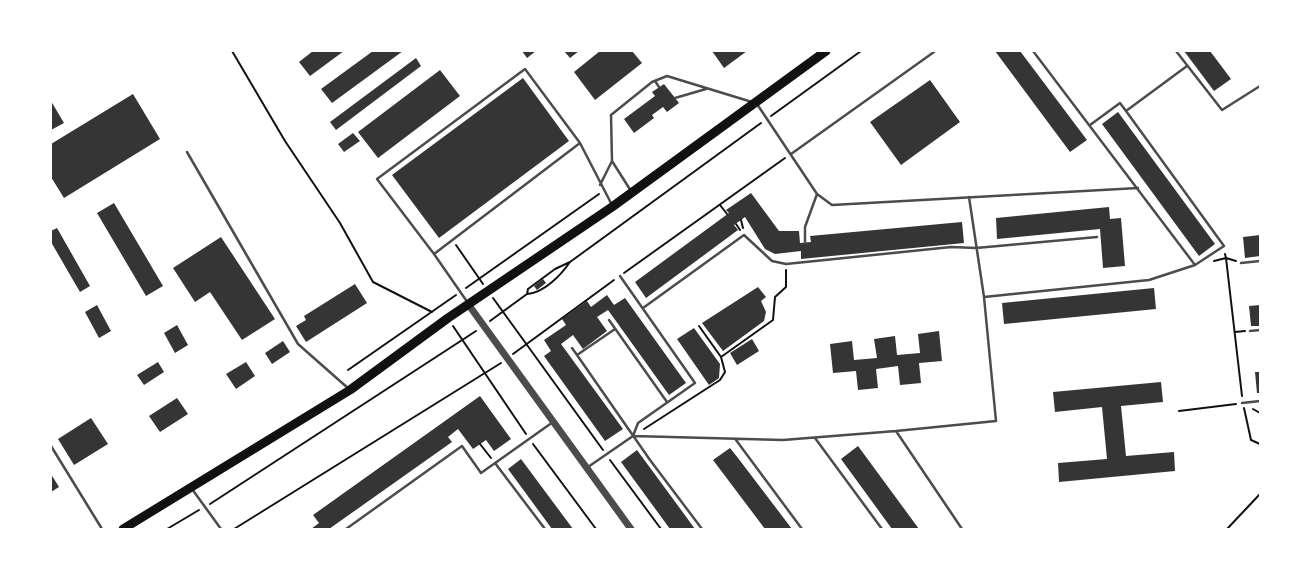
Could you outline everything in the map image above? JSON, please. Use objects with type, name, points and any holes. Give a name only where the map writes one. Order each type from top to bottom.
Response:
[{"type":"main road","points":[[122,529],[350,390],[448,318],[632,192],[826,51]]},
{"type":"street","points":[[468,304],[631,529]]},
{"type":"lane","points":[[1033,51],[1195,265]]},
{"type":"lane","points":[[1176,51],[1222,110],[1260,86]]},
{"type":"lane","points":[[791,154],[934,52]]},
{"type":"lane","points":[[1126,110],[1187,66]]},
{"type":"lane","points":[[468,304],[434,254],[377,180],[525,69],[580,143],[612,206]]},
{"type":"lane","points":[[600,185],[612,161],[611,115],[655,81],[667,76],[755,102],[817,194],[832,205],[1138,188]]},
{"type":"lane","points":[[655,81],[659,87]]},
{"type":"lane","points":[[675,98],[707,89]]},
{"type":"lane","points":[[984,297],[1149,280],[1195,265],[1224,246],[1120,103],[1090,126]]},
{"type":"lane","points":[[434,254],[580,143]]},
{"type":"lane","points":[[186,152],[298,344],[350,390]]},
{"type":"lane","points":[[612,161],[632,192]]},
{"type":"lane","points":[[805,243],[805,227],[817,194]]},
{"type":"lane","points":[[633,436],[736,440],[815,438],[996,421],[984,297],[969,197]]},
{"type":"lane","points":[[644,308],[744,235],[772,261],[786,264],[806,260],[951,247],[976,248],[1097,237]]},
{"type":"lane","points":[[1241,263],[1260,261]]},
{"type":"lane","points":[[587,468],[633,436],[638,423],[695,382],[620,276]]},
{"type":"lane","points":[[609,320],[667,402]]},
{"type":"lane","points":[[577,355],[615,329]]},
{"type":"lane","points":[[1250,331],[1260,330]]},
{"type":"lane","points":[[572,348],[633,436],[702,529]]},
{"type":"lane","points":[[1242,403],[1260,401]]},
{"type":"lane","points":[[346,529],[462,446],[481,473],[553,422]]},
{"type":"lane","points":[[896,431],[962,529]]},
{"type":"lane","points":[[815,438],[882,529]]},
{"type":"lane","points":[[736,440],[802,529]]},
{"type":"lane","points":[[51,446],[102,529]]},
{"type":"lane","points":[[495,463],[545,529]]},
{"type":"lane","points":[[192,488],[221,529]]},
{"type":"path","points":[[232,51],[284,142],[340,223],[373,282],[432,312]]},
{"type":"path","points":[[527,294],[528,289],[555,269],[570,262],[861,51]]},
{"type":"path","points":[[234,529],[486,374],[791,154]]},
{"type":"path","points":[[348,370],[603,191]]},
{"type":"path","points":[[720,205],[727,214]]},
{"type":"path","points":[[741,220],[744,235]]},
{"type":"path","points":[[452,240],[661,529]]},
{"type":"path","points":[[1224,246],[1242,403],[1251,440],[1260,444]]},
{"type":"path","points":[[1195,265],[1226,258],[1241,263]]},
{"type":"path","points":[[168,529],[463,340],[527,294],[541,290],[561,274],[570,262]]},
{"type":"path","points":[[721,357],[773,320],[775,297],[786,287],[786,264]]},
{"type":"path","points":[[440,306],[529,438],[596,529]]},
{"type":"path","points":[[633,436],[720,380],[725,372],[721,357],[699,326]]},
{"type":"path","points":[[1235,332],[1250,331]]},
{"type":"path","points":[[1179,410],[1242,403]]},
{"type":"path","points":[[480,444],[495,463]]},
{"type":"path","points":[[1227,529],[1260,494]]},
{"type":"building","points":[[313,51],[344,51],[310,76],[299,62]]},
{"type":"building","points":[[373,51],[403,51],[332,103],[321,89]]},
{"type":"building","points":[[522,51],[536,51],[527,58]]},
{"type":"building","points":[[564,51],[579,51],[570,58]]},
{"type":"building","points":[[600,51],[632,51],[642,63],[595,100],[574,72]]},
{"type":"building","points":[[712,51],[747,51],[724,68]]},
{"type":"building","points":[[995,51],[1020,51],[1087,140],[1070,152]]},
{"type":"building","points":[[1184,51],[1210,51],[1231,79],[1214,91]]},
{"type":"building","points":[[416,58],[421,66],[336,130],[330,122]]},
{"type":"building","points":[[440,70],[460,96],[378,158],[358,132]]},
{"type":"building","points":[[523,78],[569,141],[439,238],[392,175]]},
{"type":"building","points":[[930,80],[960,122],[901,165],[870,122]]},
{"type":"building","points":[[664,84],[679,103],[667,112],[663,107],[652,115],[654,118],[634,133],[624,119],[655,96],[652,92]]},
{"type":"building","points":[[133,94],[160,139],[64,198],[51,177],[51,144]]},
{"type":"building","points":[[51,101],[64,123],[51,130]]},
{"type":"building","points":[[1118,112],[1215,244],[1199,256],[1102,124]]},
{"type":"building","points":[[353,133],[360,141],[344,152],[338,144]]},
{"type":"building","points":[[751,193],[779,231],[799,231],[800,243],[811,242],[810,236],[962,222],[964,243],[801,259],[801,251],[775,254],[765,249],[745,217],[734,225],[738,230],[646,298],[635,282],[729,213],[726,210]]},
{"type":"building","points":[[114,203],[163,286],[146,296],[97,213]]},
{"type":"building","points":[[1109,207],[1110,219],[1121,218],[1125,266],[1103,268],[1100,229],[997,239],[996,218]]},
{"type":"building","points":[[57,228],[90,286],[80,292],[51,242],[51,231]]},
{"type":"building","points":[[1260,235],[1260,256],[1245,258],[1243,237]]},
{"type":"building","points":[[221,237],[275,319],[242,340],[210,292],[195,302],[173,268]]},
{"type":"building","points":[[543,279],[546,283],[537,290],[534,286]]},
{"type":"building","points":[[355,284],[367,303],[306,342],[296,326],[306,320],[304,316]]},
{"type":"building","points":[[758,287],[766,297],[761,301],[766,312],[764,321],[723,351],[702,323]]},
{"type":"building","points":[[1154,288],[1156,309],[1004,324],[1002,303]]},
{"type":"building","points":[[607,295],[614,305],[625,298],[686,383],[669,395],[608,310],[597,317],[607,331],[583,349],[573,335],[561,344],[623,429],[605,441],[544,356],[551,351],[544,340],[566,325],[562,319],[587,301],[591,307]]},
{"type":"building","points":[[97,305],[111,331],[99,338],[85,312]]},
{"type":"building","points":[[1260,305],[1260,326],[1251,326],[1249,306]]},
{"type":"building","points":[[177,325],[188,345],[175,353],[164,333]]},
{"type":"building","points":[[694,328],[720,364],[719,378],[709,385],[677,339]]},
{"type":"building","points":[[939,331],[942,361],[919,363],[921,383],[900,385],[898,366],[876,369],[878,388],[858,390],[856,371],[833,373],[830,344],[852,341],[854,360],[877,358],[874,339],[895,336],[897,355],[920,353],[918,334]]},
{"type":"building","points":[[752,339],[759,351],[737,365],[730,353]]},
{"type":"building","points":[[283,341],[290,352],[272,364],[265,353]]},
{"type":"building","points":[[158,362],[164,372],[144,385],[137,375]]},
{"type":"building","points":[[246,362],[255,376],[236,389],[226,374]]},
{"type":"building","points":[[1255,372],[1260,372],[1260,393],[1257,393]]},
{"type":"building","points":[[1161,382],[1163,402],[1121,406],[1126,456],[1174,452],[1175,471],[1059,482],[1058,463],[1107,459],[1102,407],[1055,412],[1053,392]]},
{"type":"building","points":[[480,396],[511,439],[494,451],[486,440],[473,449],[458,429],[448,437],[452,442],[329,529],[311,529],[319,523],[313,515]]},
{"type":"building","points":[[177,398],[188,414],[160,432],[149,416]]},
{"type":"building","points":[[91,418],[108,444],[74,465],[58,439]]},
{"type":"building","points":[[858,446],[919,529],[892,529],[841,459]]},
{"type":"building","points":[[730,448],[792,529],[765,529],[713,460]]},
{"type":"building","points":[[637,450],[695,529],[670,529],[621,462]]},
{"type":"building","points":[[521,459],[573,529],[552,529],[508,469]]},
{"type":"building","points":[[51,474],[59,487],[51,492]]}]
